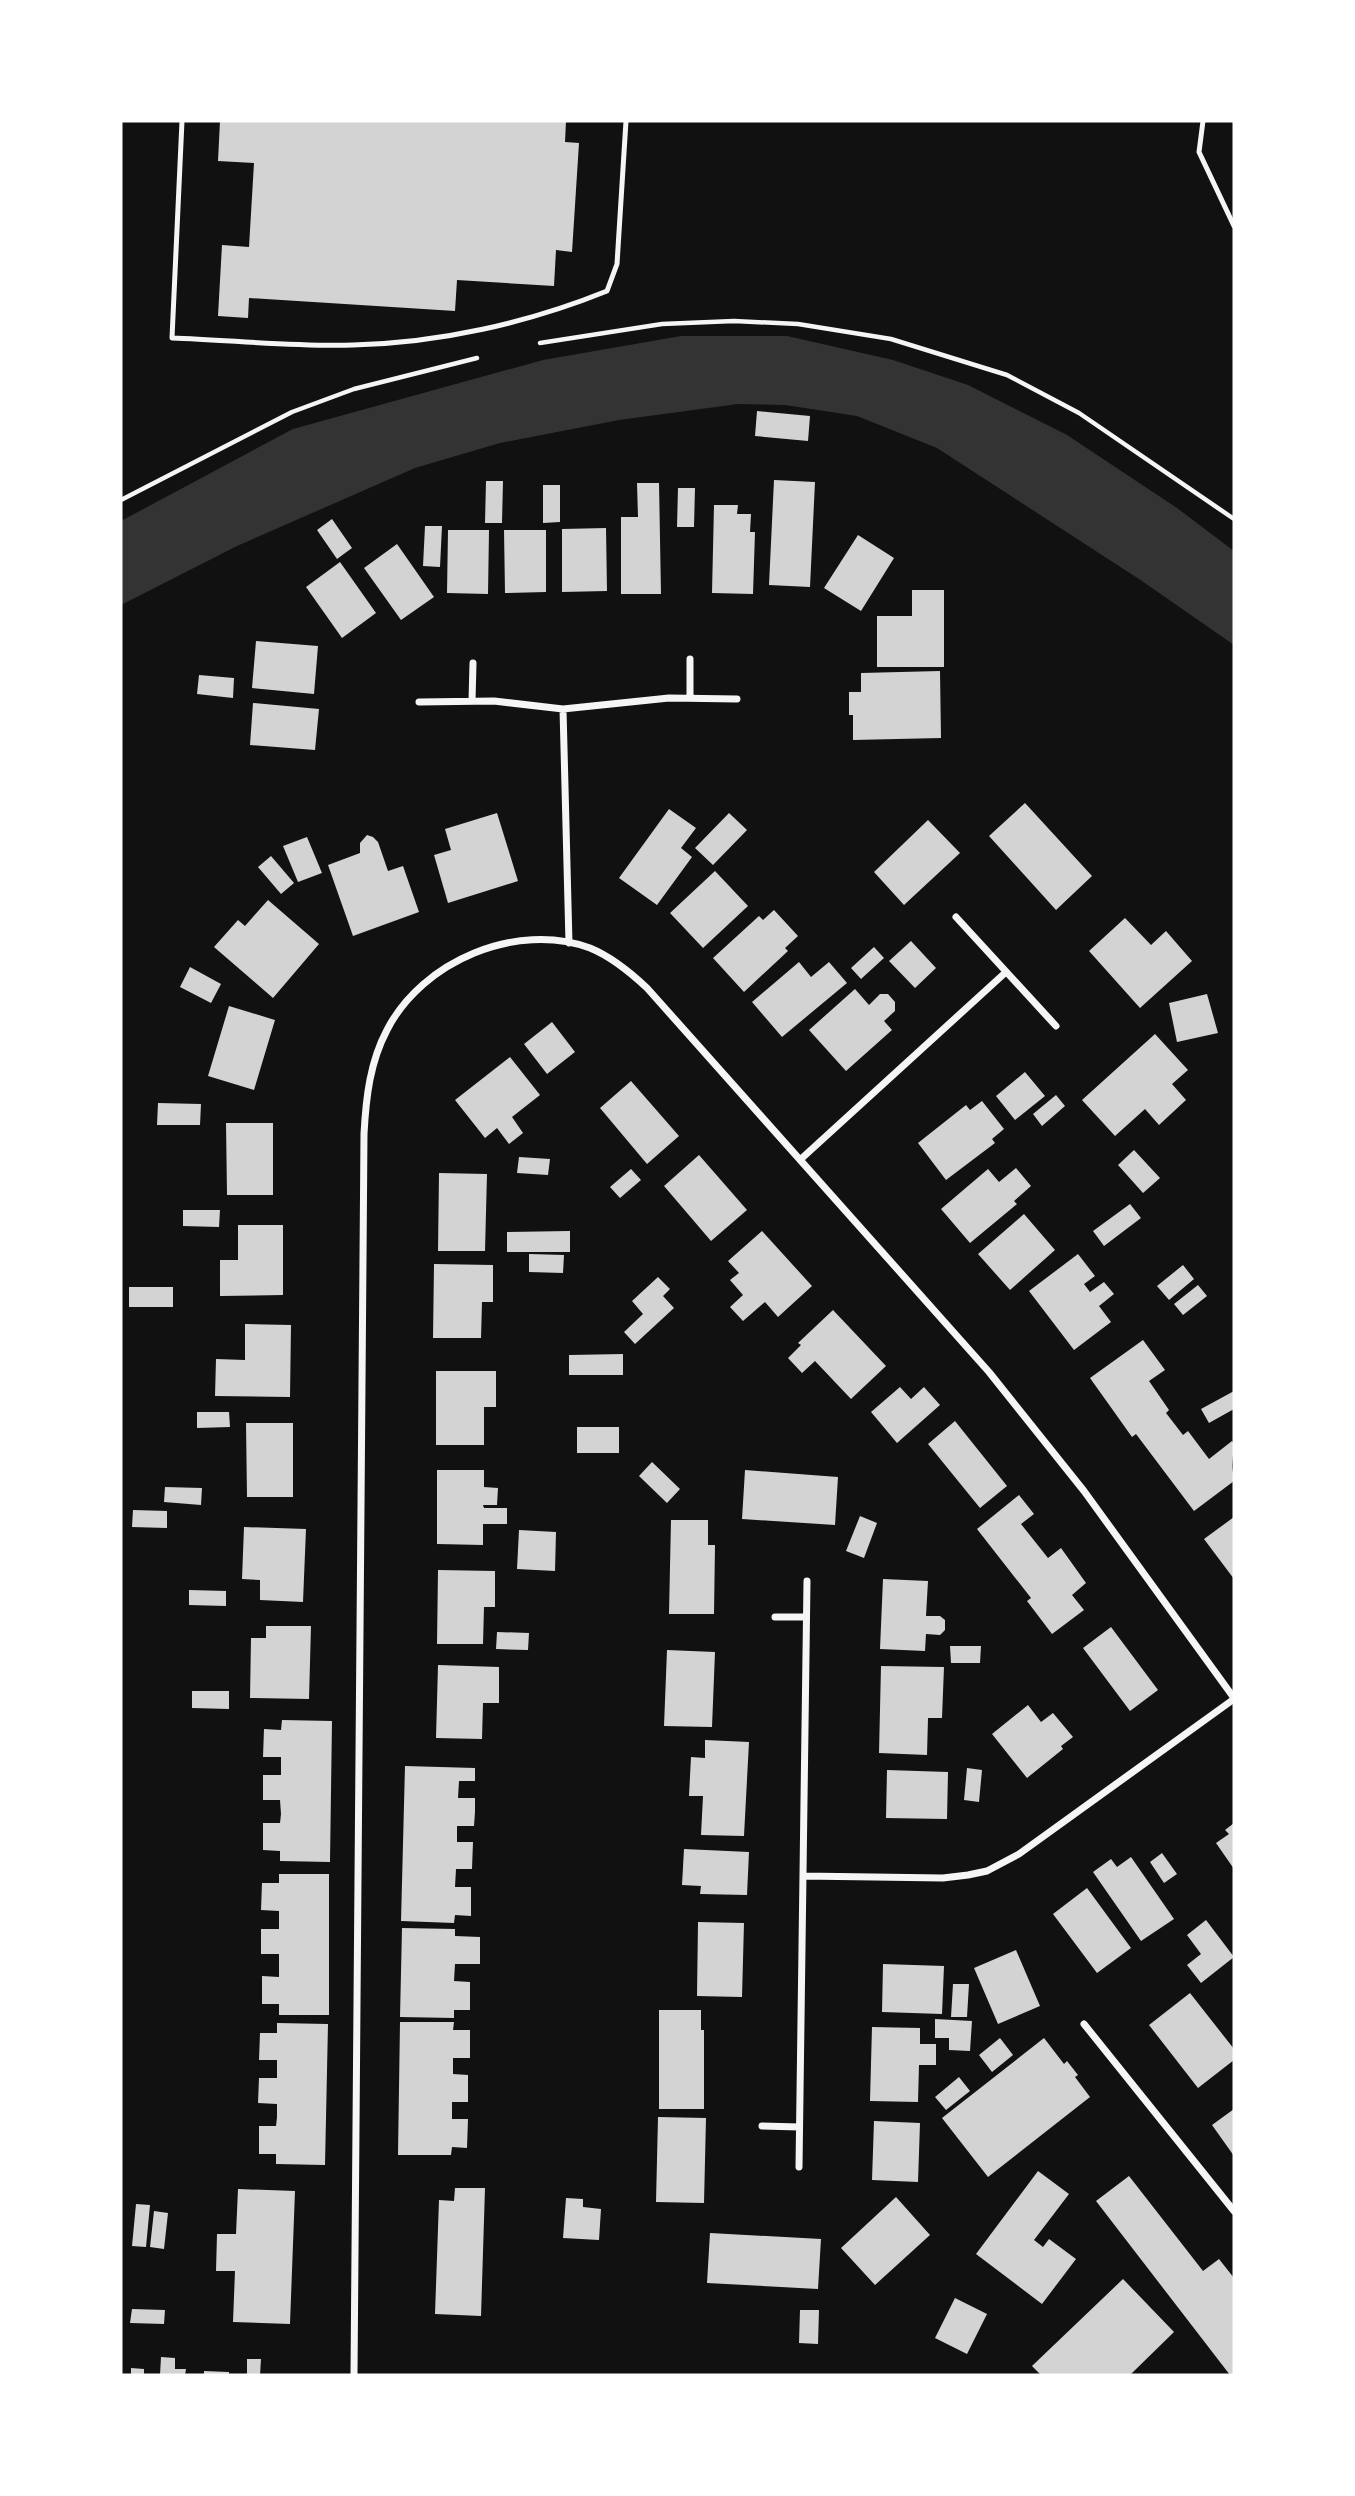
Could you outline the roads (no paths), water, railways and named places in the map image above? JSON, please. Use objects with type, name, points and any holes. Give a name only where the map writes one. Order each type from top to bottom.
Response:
[{"type":"street","points":[[690,659],[690,698]]},
{"type":"street","points":[[472,701],[473,663]]},
{"type":"street","points":[[419,702],[494,701],[562,709],[660,699],[737,699]]},
{"type":"street","points":[[562,709],[569,943]]},
{"type":"street","points":[[956,917],[1056,1026]]},
{"type":"street","points":[[354,2375],[366,1099],[374,1061],[387,1028],[404,1004],[424,982],[449,965],[471,955],[502,945],[543,940],[569,943],[590,948],[612,959],[647,988],[934,1308],[1032,1426],[1084,1491],[1234,1698],[1019,1854],[987,1871],[943,1878],[803,1876]]},
{"type":"street","points":[[801,1160],[1006,972]]},
{"type":"street","points":[[799,2167],[807,1581]]},
{"type":"street","points":[[775,1617],[806,1618]]},
{"type":"street","points":[[1084,2024],[1234,2211]]},
{"type":"street","points":[[762,2126],[799,2127]]},
{"type":"lane","points":[[182,121],[172,338],[353,345],[434,337],[490,327],[564,308],[607,291],[617,264],[626,121]]},
{"type":"lane","points":[[1203,121],[1199,152],[1234,226]]}]
